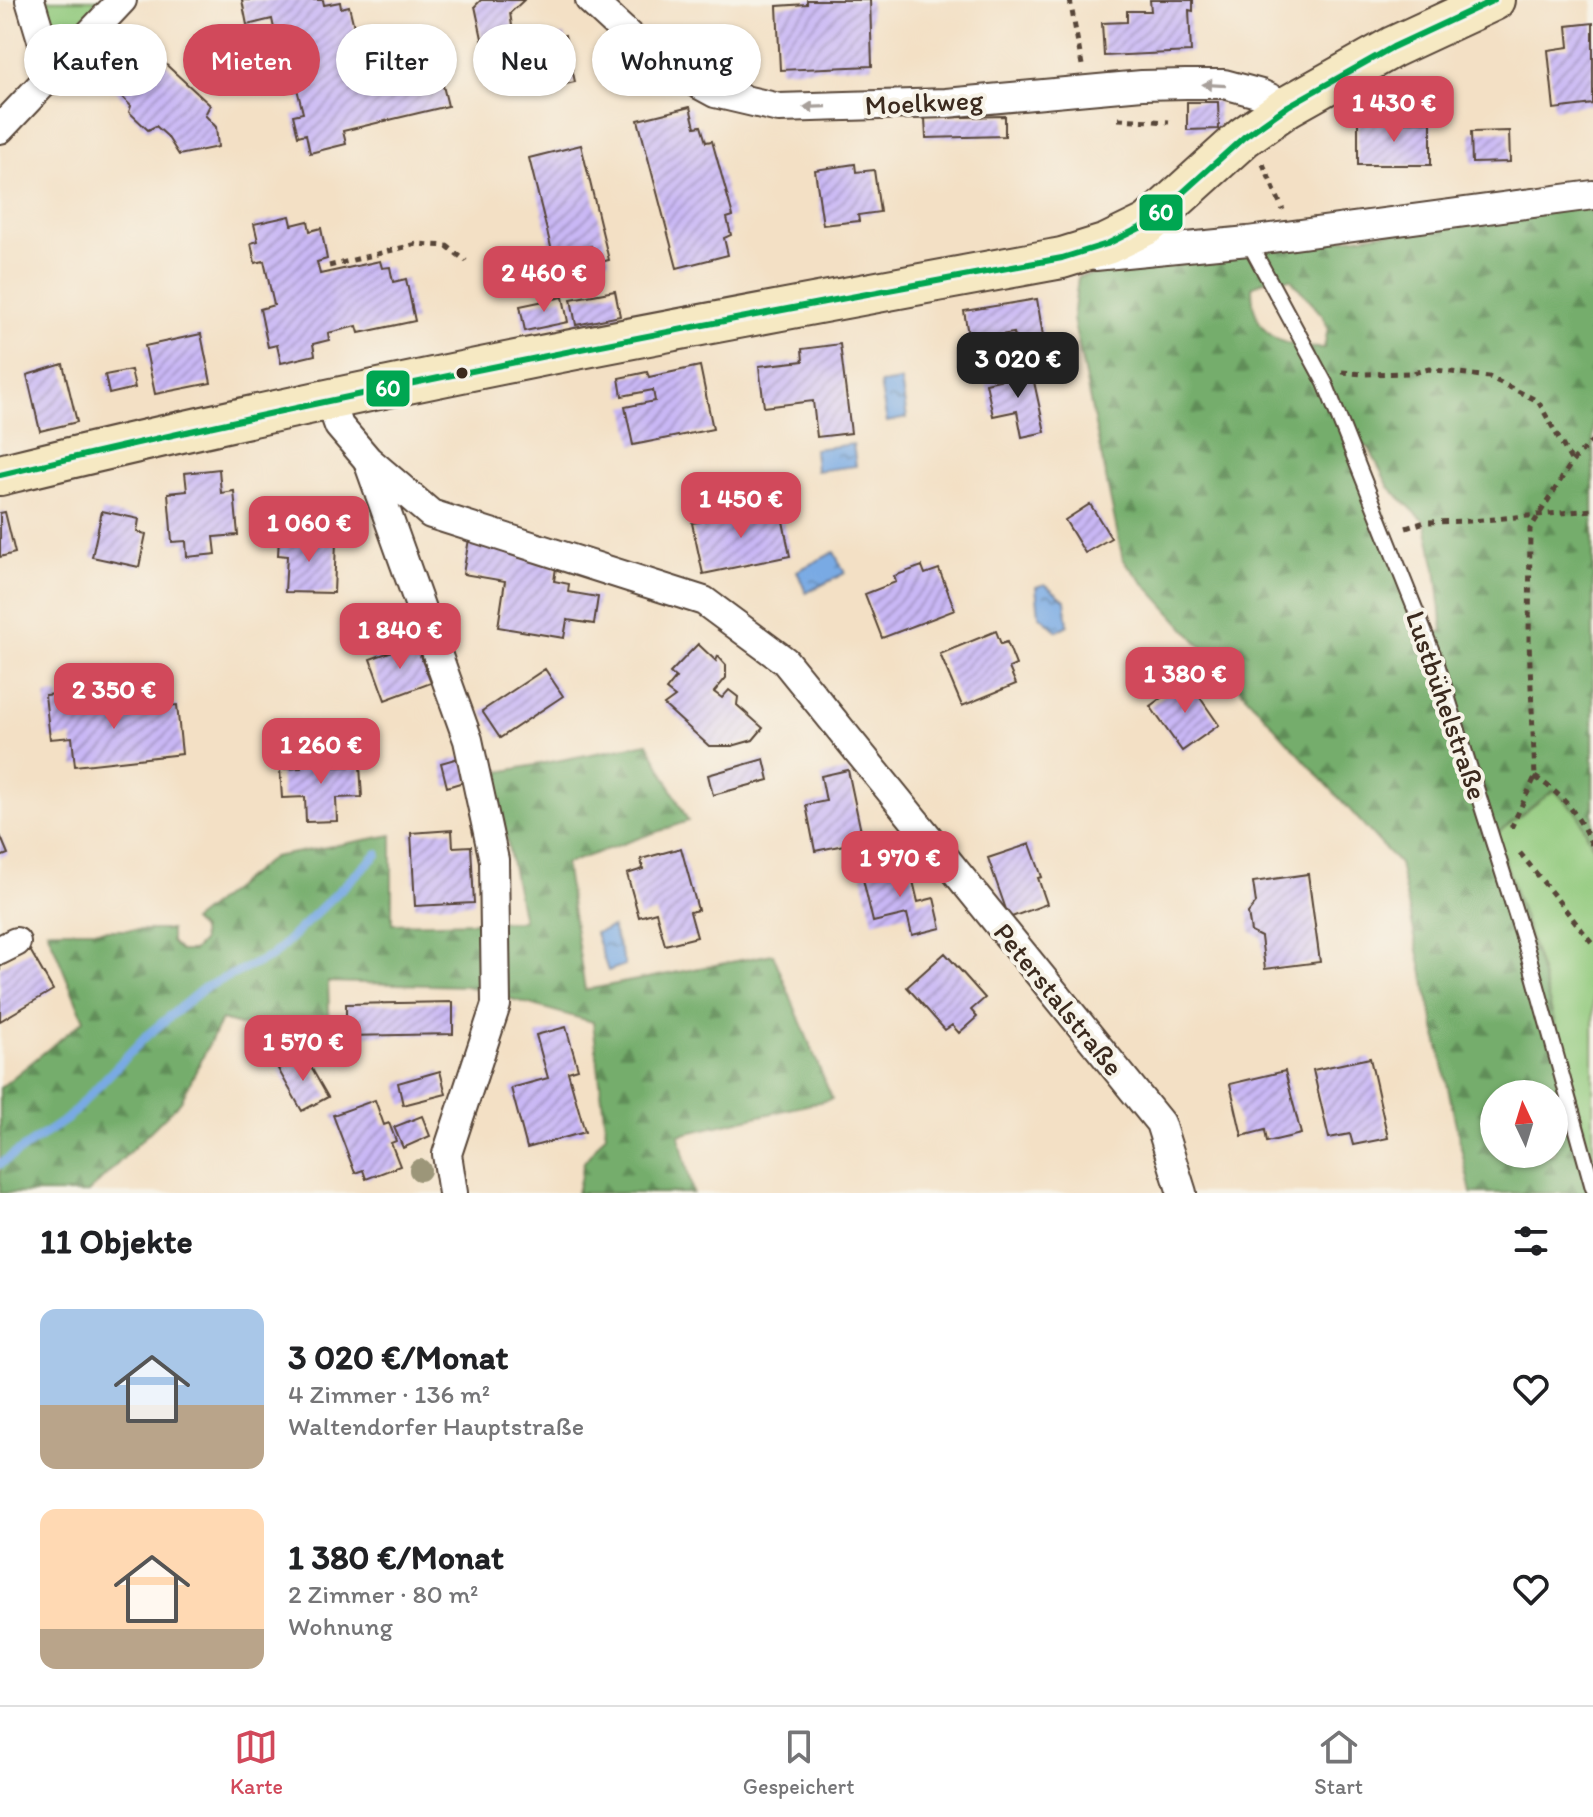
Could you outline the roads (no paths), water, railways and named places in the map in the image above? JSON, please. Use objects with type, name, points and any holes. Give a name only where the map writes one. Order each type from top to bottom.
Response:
[{"type":"main road","points":[[0,475],[329,398],[647,334],[1062,258],[1107,244],[1148,224],[1244,137],[1288,106],[1482,2]]},
{"type":"street","points":[[30,0],[37,24]]},
{"type":"street","points":[[99,24],[122,0]]},
{"type":"street","name":"Moelkweg","points":[[590,0],[656,61],[715,93],[779,108],[946,103],[1142,85],[1224,84],[1261,94],[1288,106]]},
{"type":"street","points":[[0,129],[31,96]]},
{"type":"street","points":[[1062,258],[1248,241],[1593,195]]},
{"type":"street","name":"Peterstalstraße","points":[[329,398],[339,426],[368,460],[431,514],[704,601],[785,661],[1160,1123],[1182,1193]]},
{"type":"street","name":"Peterstalstraße","points":[[368,460],[468,740],[494,860],[496,1005],[447,1154],[453,1193]]},
{"type":"lane","name":"Lustbühelstraße","points":[[1248,241],[1317,368],[1437,664],[1525,943],[1593,1188]]},
{"type":"water","points":[[901,381],[907,418],[887,422],[880,384]]},
{"type":"water","points":[[853,444],[856,466],[816,471],[814,449]]},
{"type":"water","points":[[834,552],[845,573],[806,593],[797,571]]},
{"type":"water","points":[[1045,584],[1065,600],[1068,625],[1057,631],[1039,615],[1036,587]]},
{"type":"water","points":[[612,927],[625,965],[608,971],[595,933]]},
{"type":"waterway","points":[[0,1164],[67,1119],[145,1037],[204,988],[272,956],[377,854]]}]
